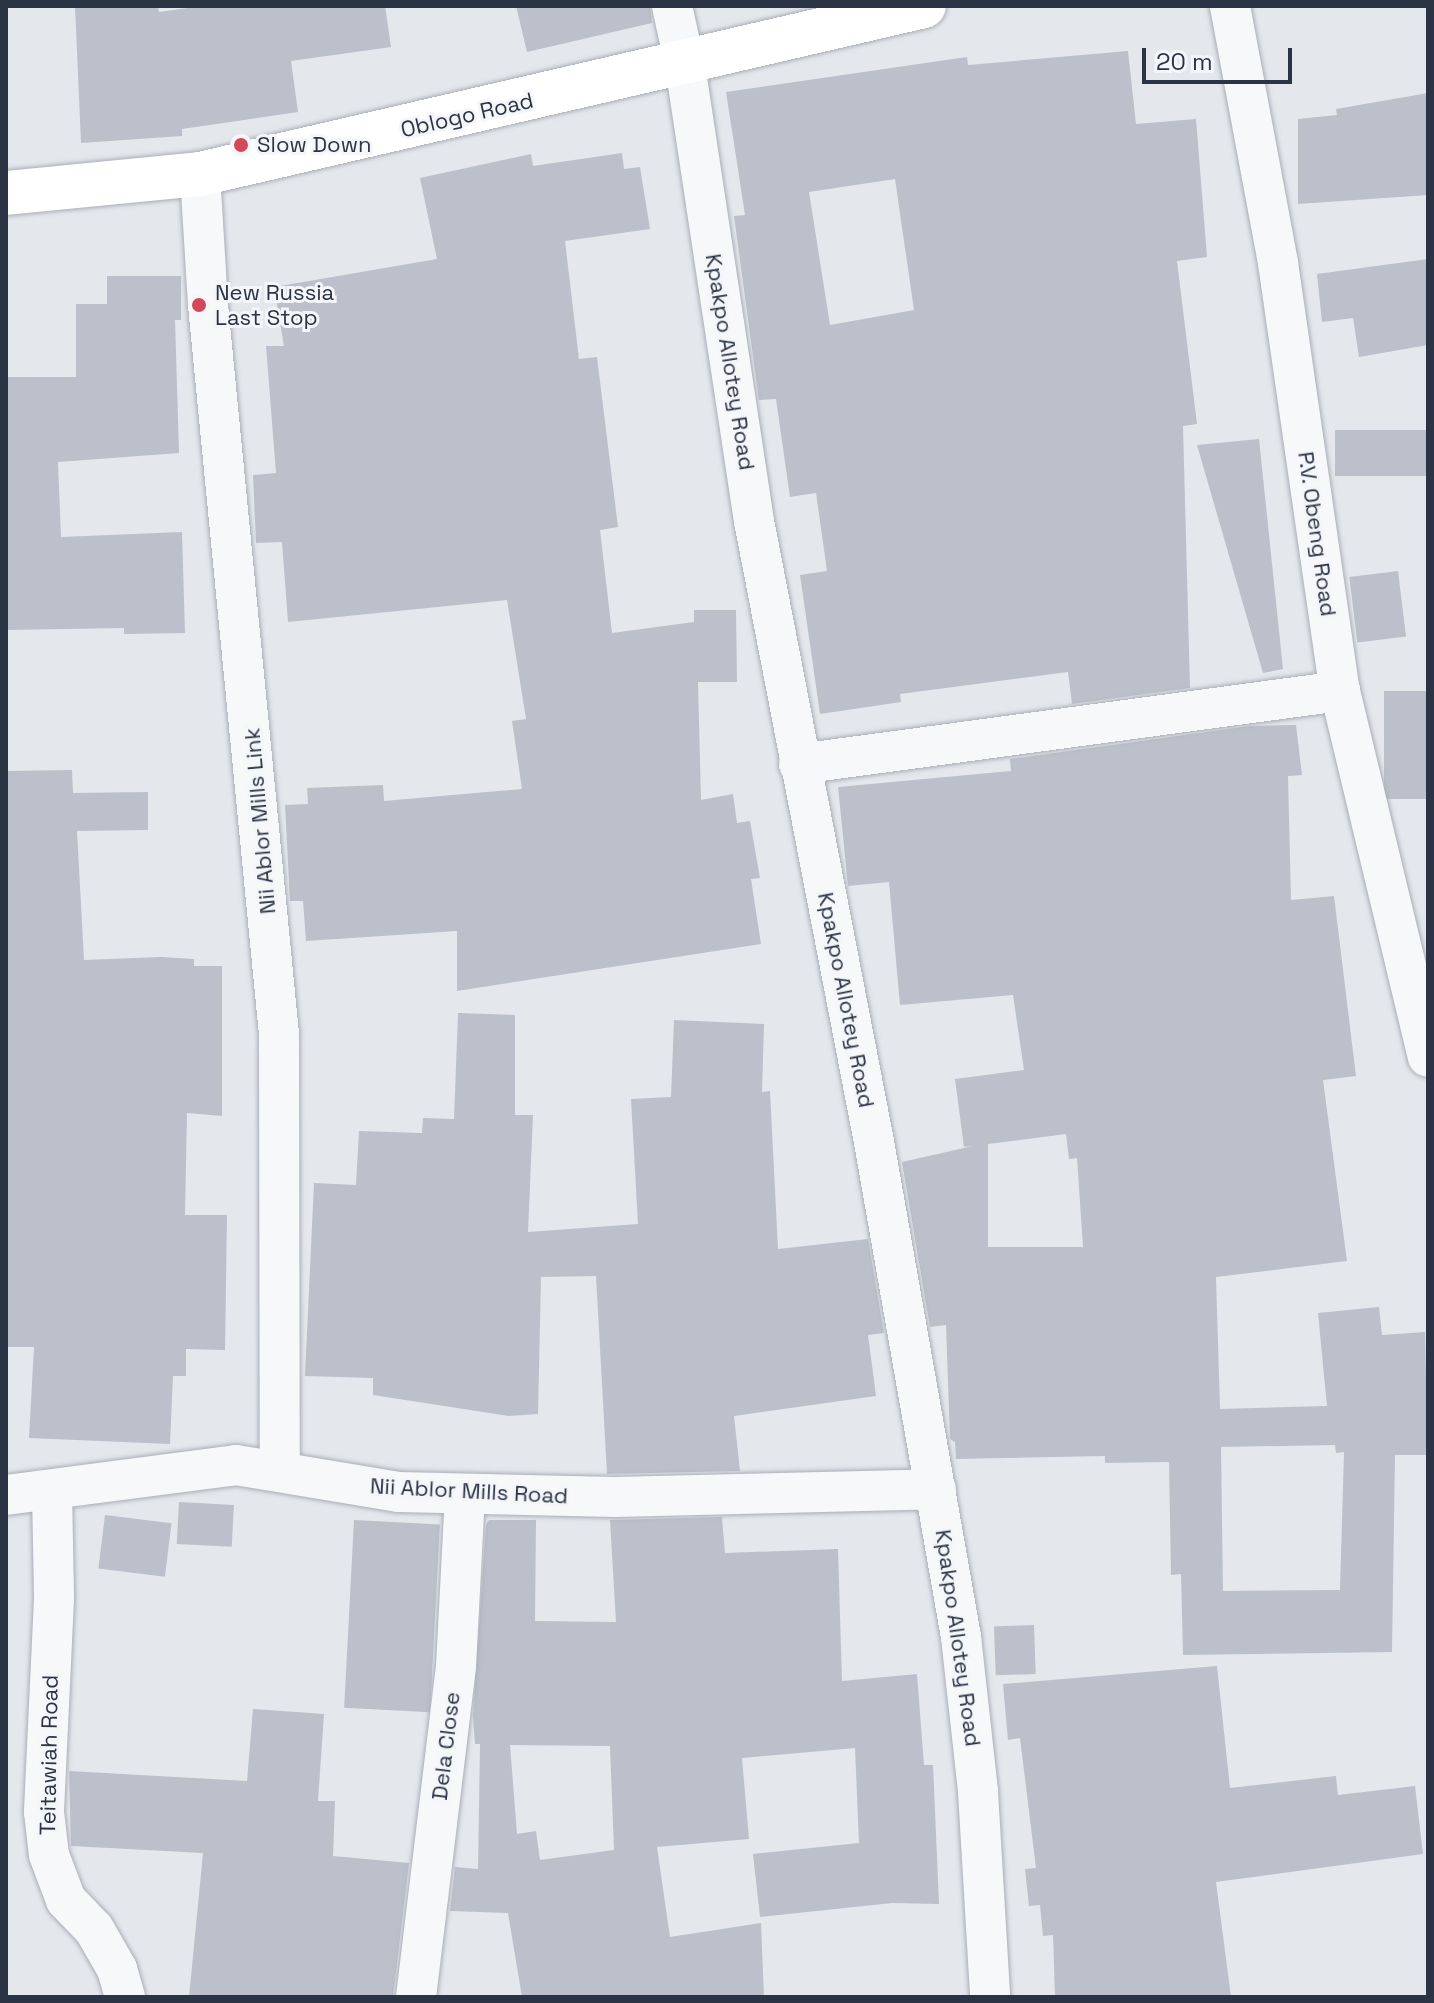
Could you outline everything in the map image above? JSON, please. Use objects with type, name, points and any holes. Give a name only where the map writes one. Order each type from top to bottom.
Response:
[{"type":"main road","name":"Oblogo Road","points":[[6,193],[200,174],[685,65],[924,6]]},
{"type":"street","name":"Kpakpo Allotey Road","points":[[672,6],[685,65],[754,521],[936,1489],[961,1637],[978,1792],[990,1997]]},
{"type":"street","name":"P.V. Obeng Road","points":[[1230,6],[1278,263],[1340,691],[1428,1057]]},
{"type":"street","name":"Nii Ablor Mills Link","points":[[200,174],[208,305],[279,1034],[280,1469]]},
{"type":"street","points":[[799,764],[1340,691]]},
{"type":"street","name":"Nii Ablor Mills Road","points":[[6,1495],[236,1465],[280,1469],[399,1492],[615,1497],[936,1489]]},
{"type":"street","name":"Teitawiah Road","points":[[52,1491],[54,1599],[44,1812],[49,1855],[66,1900],[94,1929],[117,1969],[125,1997]]},
{"type":"street","name":"Dela Close","points":[[416,1997],[456,1666],[465,1494]]},
{"type":"building","points":[[75,6],[158,6],[159,12],[202,6],[385,6],[391,47],[291,61],[298,112],[182,129],[182,136],[81,143]]},
{"type":"building","points":[[516,6],[650,6],[652,23],[527,52]]},
{"type":"building","points":[[1128,51],[1136,124],[1196,119],[1207,257],[1177,261],[1197,424],[1183,426],[1190,688],[1072,704],[1068,672],[900,694],[901,702],[820,714],[800,575],[827,571],[816,493],[790,497],[776,399],[759,400],[734,216],[745,215],[726,92],[967,57],[968,65]],"holes":[[[895,179],[914,310],[830,325],[809,192]]]},
{"type":"building","points":[[1428,93],[1428,195],[1298,204],[1298,119],[1337,115],[1336,109]]},
{"type":"building","points":[[622,153],[624,169],[640,167],[650,229],[565,241],[579,359],[597,357],[618,527],[600,530],[612,633],[694,622],[694,610],[736,610],[737,682],[698,682],[701,800],[733,794],[737,823],[750,821],[760,878],[751,879],[761,944],[457,991],[457,931],[306,941],[303,901],[290,901],[285,805],[308,804],[307,788],[383,785],[384,801],[522,789],[512,721],[526,719],[507,600],[288,622],[282,542],[256,543],[253,475],[276,473],[266,346],[284,346],[274,287],[437,259],[420,178],[531,154],[533,166]]},
{"type":"building","points":[[1428,259],[1428,345],[1359,357],[1353,318],[1322,322],[1317,274]]},
{"type":"building","points":[[107,276],[181,276],[181,320],[175,320],[179,453],[58,462],[61,537],[182,532],[185,633],[124,634],[124,628],[6,630],[6,377],[76,377],[76,304],[107,304]]},
{"type":"building","points":[[1335,430],[1428,430],[1428,476],[1335,476]]},
{"type":"building","points":[[1259,439],[1283,669],[1263,673],[1197,445]]},
{"type":"building","points":[[1398,571],[1406,637],[1357,642],[1349,577]]},
{"type":"building","points":[[1384,691],[1428,691],[1428,799],[1384,799]]},
{"type":"building","points":[[1296,725],[1302,775],[1288,776],[1291,900],[1334,896],[1356,1076],[1323,1080],[1347,1261],[1216,1277],[1220,1409],[1327,1406],[1318,1313],[1379,1307],[1382,1335],[1425,1332],[1428,1455],[1395,1455],[1392,1652],[1183,1655],[1181,1574],[1171,1575],[1169,1462],[1105,1463],[1105,1456],[956,1459],[955,1442],[950,1439],[946,1325],[930,1327],[902,1162],[973,1146],[964,1147],[955,1079],[1024,1070],[1013,995],[900,1005],[889,882],[848,886],[838,787],[1011,771],[1010,759],[1250,726]],"holes":[[[1066,1134],[1069,1159],[1077,1158],[1083,1247],[988,1247],[988,1144]],[[1335,1445],[1336,1453],[1344,1452],[1340,1590],[1223,1591],[1221,1447]]]},
{"type":"building","points":[[72,770],[73,793],[148,792],[148,830],[77,831],[84,960],[161,957],[194,959],[194,966],[222,966],[222,1116],[187,1113],[185,1215],[227,1215],[225,1350],[186,1349],[186,1376],[173,1376],[170,1444],[29,1438],[34,1347],[6,1347],[6,771]]},
{"type":"building","points":[[458,1013],[515,1015],[515,1115],[533,1115],[528,1232],[638,1224],[631,1099],[671,1097],[674,1020],[764,1024],[762,1092],[770,1091],[778,1249],[868,1239],[884,1333],[868,1335],[876,1396],[734,1416],[740,1471],[607,1474],[596,1276],[541,1277],[538,1414],[509,1416],[373,1395],[373,1378],[305,1376],[314,1183],[356,1185],[359,1131],[422,1133],[423,1118],[454,1119]]},
{"type":"building","points":[[179,1502],[234,1505],[232,1547],[177,1544]]},
{"type":"building","points":[[105,1515],[172,1523],[165,1577],[98,1569]]},
{"type":"building","points":[[722,1517],[725,1553],[838,1549],[842,1681],[917,1674],[924,1765],[933,1765],[939,1904],[892,1903],[760,1917],[753,1854],[859,1843],[855,1748],[742,1758],[749,1839],[657,1847],[670,1937],[761,1923],[764,1997],[522,1997],[508,1913],[450,1911],[455,1867],[478,1869],[480,1744],[475,1744],[473,1716],[486,1525],[489,1520],[536,1520],[535,1621],[616,1622],[610,1520]],"holes":[[[510,1745],[610,1746],[614,1850],[540,1860],[536,1831],[517,1834]]]},
{"type":"building","points":[[354,1520],[440,1525],[430,1712],[344,1708]]},
{"type":"building","points":[[1034,1625],[1036,1674],[996,1675],[994,1626]]},
{"type":"building","points":[[1217,1666],[1230,1788],[1336,1776],[1338,1795],[1415,1786],[1423,1854],[1216,1882],[1231,1997],[1055,1996],[1053,1935],[1043,1936],[1040,1905],[1029,1906],[1025,1869],[1036,1868],[1020,1738],[1008,1740],[1003,1684]]},
{"type":"building","points":[[253,1709],[324,1714],[318,1801],[335,1801],[333,1856],[409,1863],[393,1997],[189,1997],[203,1853],[71,1846],[69,1771],[247,1781]]},
{"type":"place","name":"Slow Down","points":[[241,145]]},
{"type":"place","name":"New Russia Last Stop","points":[[199,305]]}]
